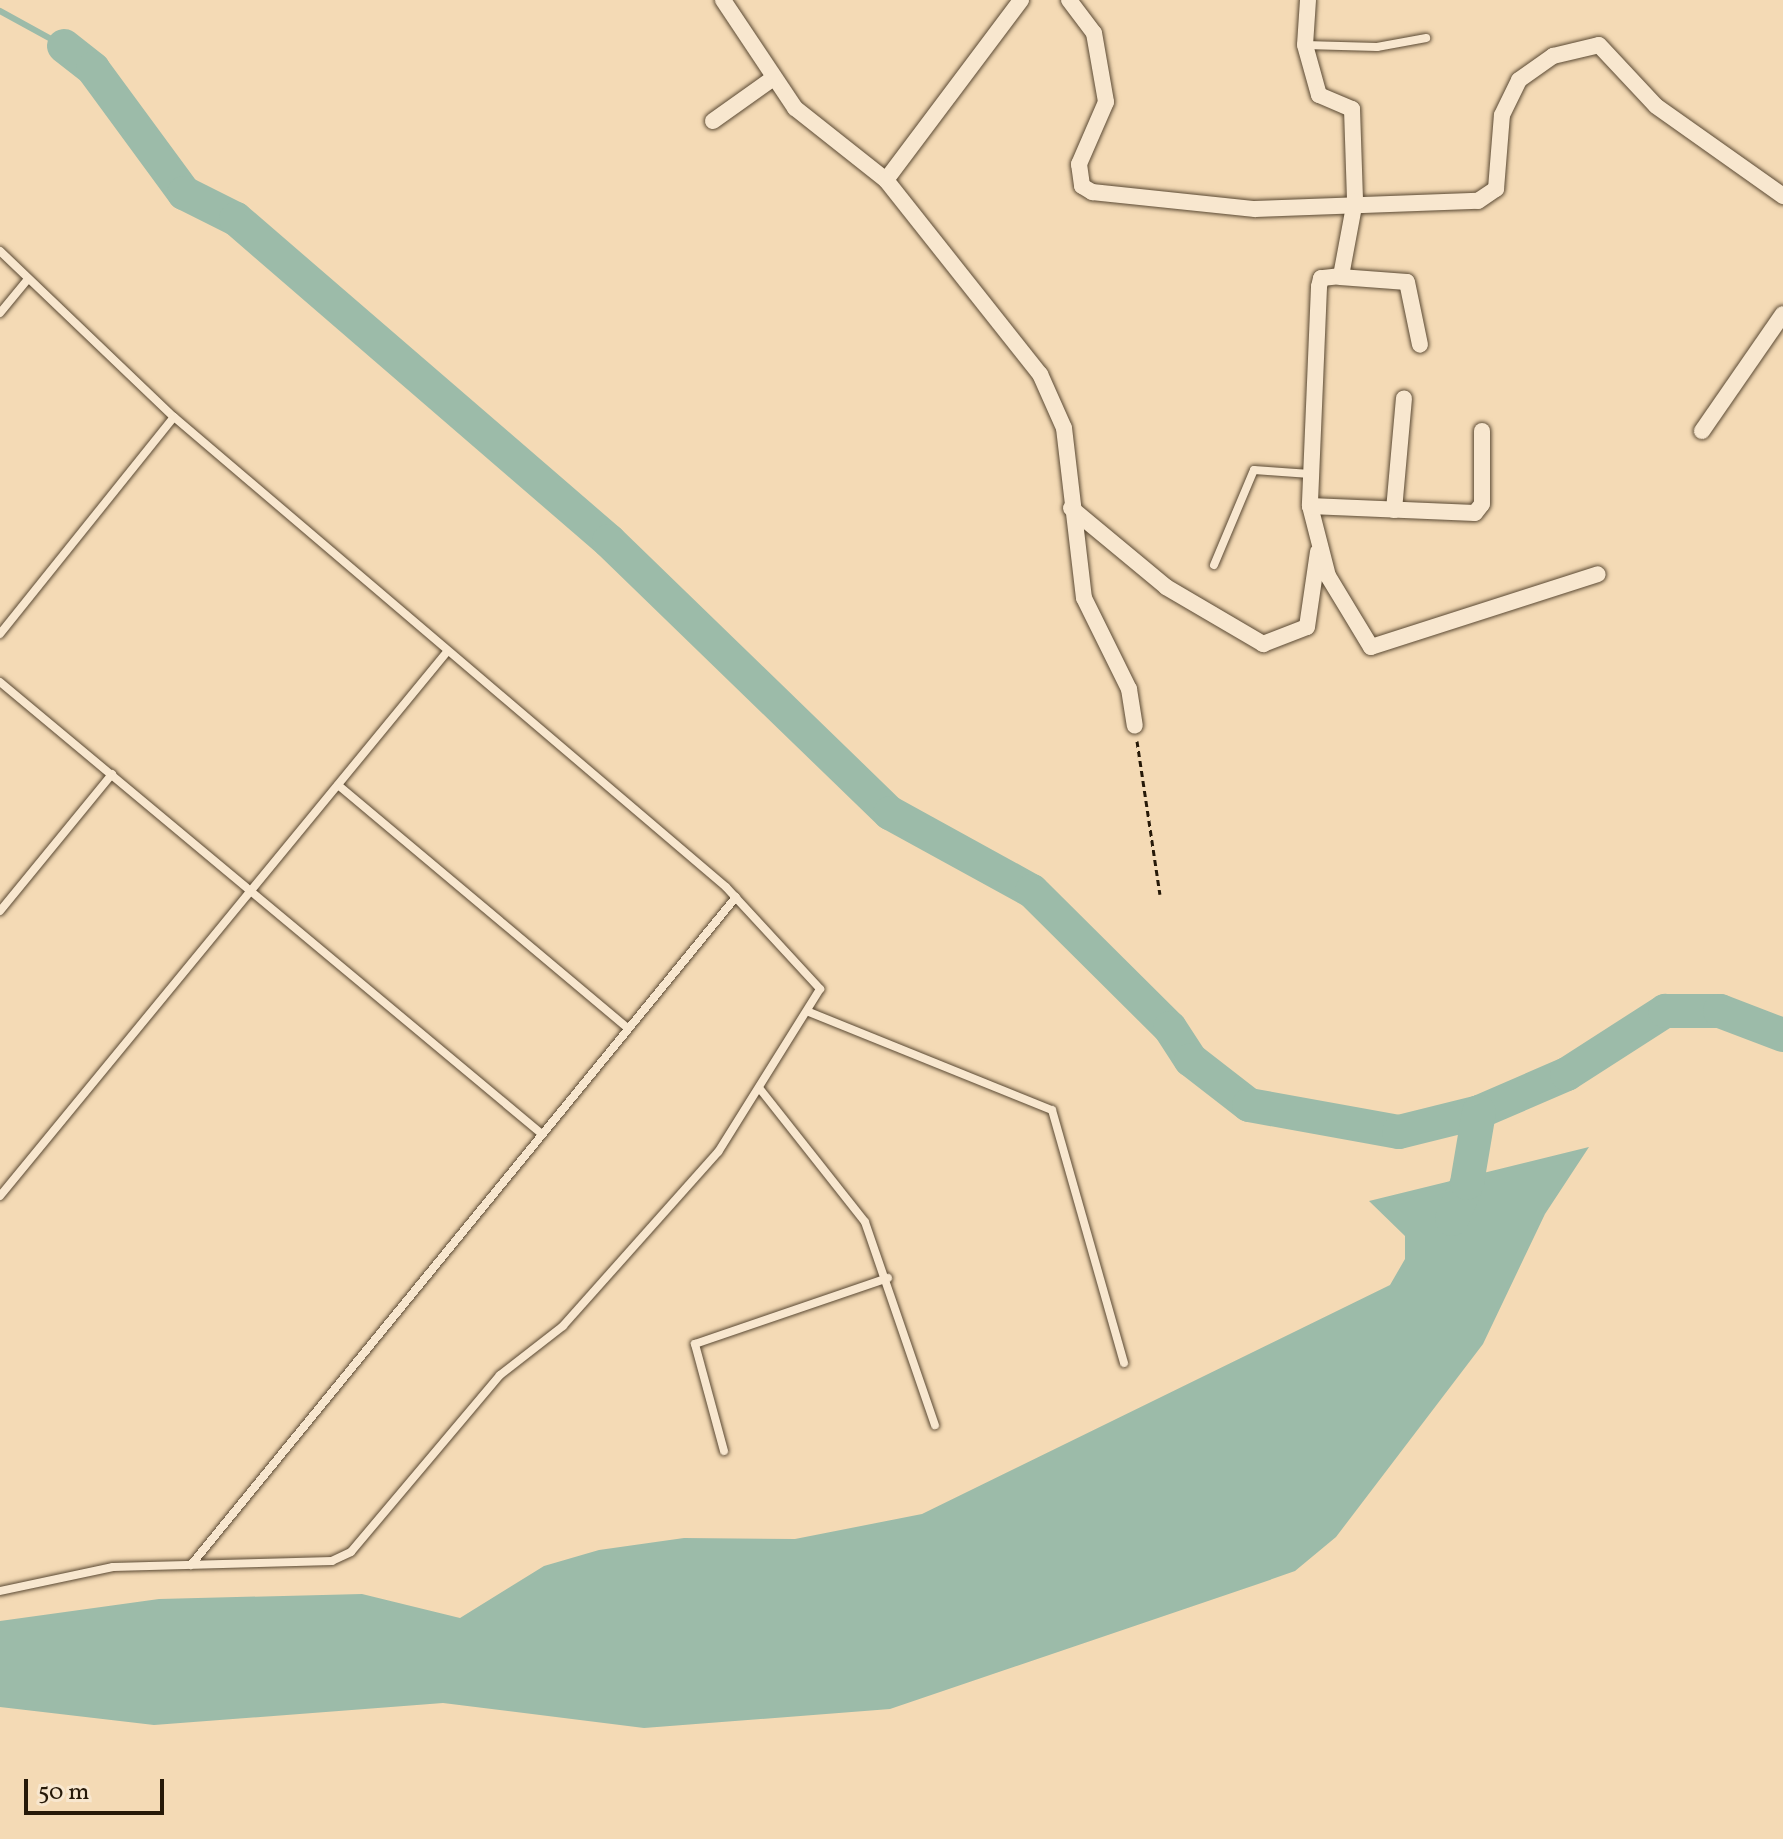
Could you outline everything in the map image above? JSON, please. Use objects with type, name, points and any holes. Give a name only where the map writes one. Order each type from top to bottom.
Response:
[{"type":"street","points":[[723,0],[772,79],[795,108],[886,180],[1040,374],[1064,428],[1084,598],[1129,689],[1135,726]]},
{"type":"street","points":[[886,180],[1021,0]]},
{"type":"street","points":[[1069,0],[1094,33],[1106,102],[1079,164],[1082,186],[1255,209],[1355,201],[1488,198],[1499,173],[1502,115],[1519,80],[1553,56],[1599,45],[1656,106],[1783,196]]},
{"type":"street","points":[[1308,0],[1305,45],[1321,99],[1352,109],[1355,201],[1340,277]]},
{"type":"street","points":[[713,121],[772,79]]},
{"type":"street","points":[[1420,345],[1407,282],[1340,277],[1320,281],[1310,506],[1318,550],[1371,647],[1598,574]]},
{"type":"street","points":[[1702,431],[1783,314]]},
{"type":"street","points":[[1394,510],[1404,398]]},
{"type":"street","points":[[1310,506],[1480,510],[1482,431]]},
{"type":"street","points":[[1071,508],[1166,587],[1263,644],[1307,627],[1318,550]]},
{"type":"lane","points":[[1305,45],[1377,47],[1426,38]]},
{"type":"lane","points":[[0,251],[174,417],[446,653],[736,897],[818,983],[809,1012],[718,1152],[563,1326],[500,1375],[351,1552],[332,1561],[113,1567],[0,1591]]},
{"type":"lane","points":[[0,313],[28,279]]},
{"type":"lane","points":[[0,634],[174,417]]},
{"type":"lane","points":[[1214,565],[1254,470],[1310,474]]},
{"type":"lane","points":[[1,1193],[446,653]]},
{"type":"lane","points":[[0,682],[542,1134]]},
{"type":"lane","points":[[0,911],[112,774]]},
{"type":"lane","points":[[338,785],[628,1028]]},
{"type":"lane","points":[[191,1565],[736,897]]},
{"type":"lane","points":[[809,1012],[1052,1110],[1124,1363]]},
{"type":"lane","points":[[760,1089],[840,1182],[888,1278],[935,1425]]},
{"type":"lane","points":[[724,1451],[695,1344],[888,1278]]},
{"type":"path","points":[[1135,726],[1160,894]]},
{"type":"shaded area","points":[[1589,1147],[1545,1214],[1483,1344],[1336,1537],[1295,1571],[1264,1582],[890,1709],[644,1728],[443,1703],[154,1725],[0,1707],[0,1621],[159,1599],[362,1594],[460,1618],[544,1566],[599,1550],[684,1538],[795,1539],[922,1514],[1390,1285],[1405,1259],[1405,1236],[1369,1201]]},
{"type":"waterway","points":[[0,11],[64,46]]},
{"type":"waterway","points":[[64,46],[93,69],[184,193],[236,219],[609,541],[890,813],[1032,891],[1170,1028],[1191,1060],[1249,1105],[1399,1132],[1479,1112],[1567,1074],[1665,1011],[1720,1011],[1783,1035]]},
{"type":"waterway","points":[[1452,1219],[1467,1183],[1479,1112]]}]
